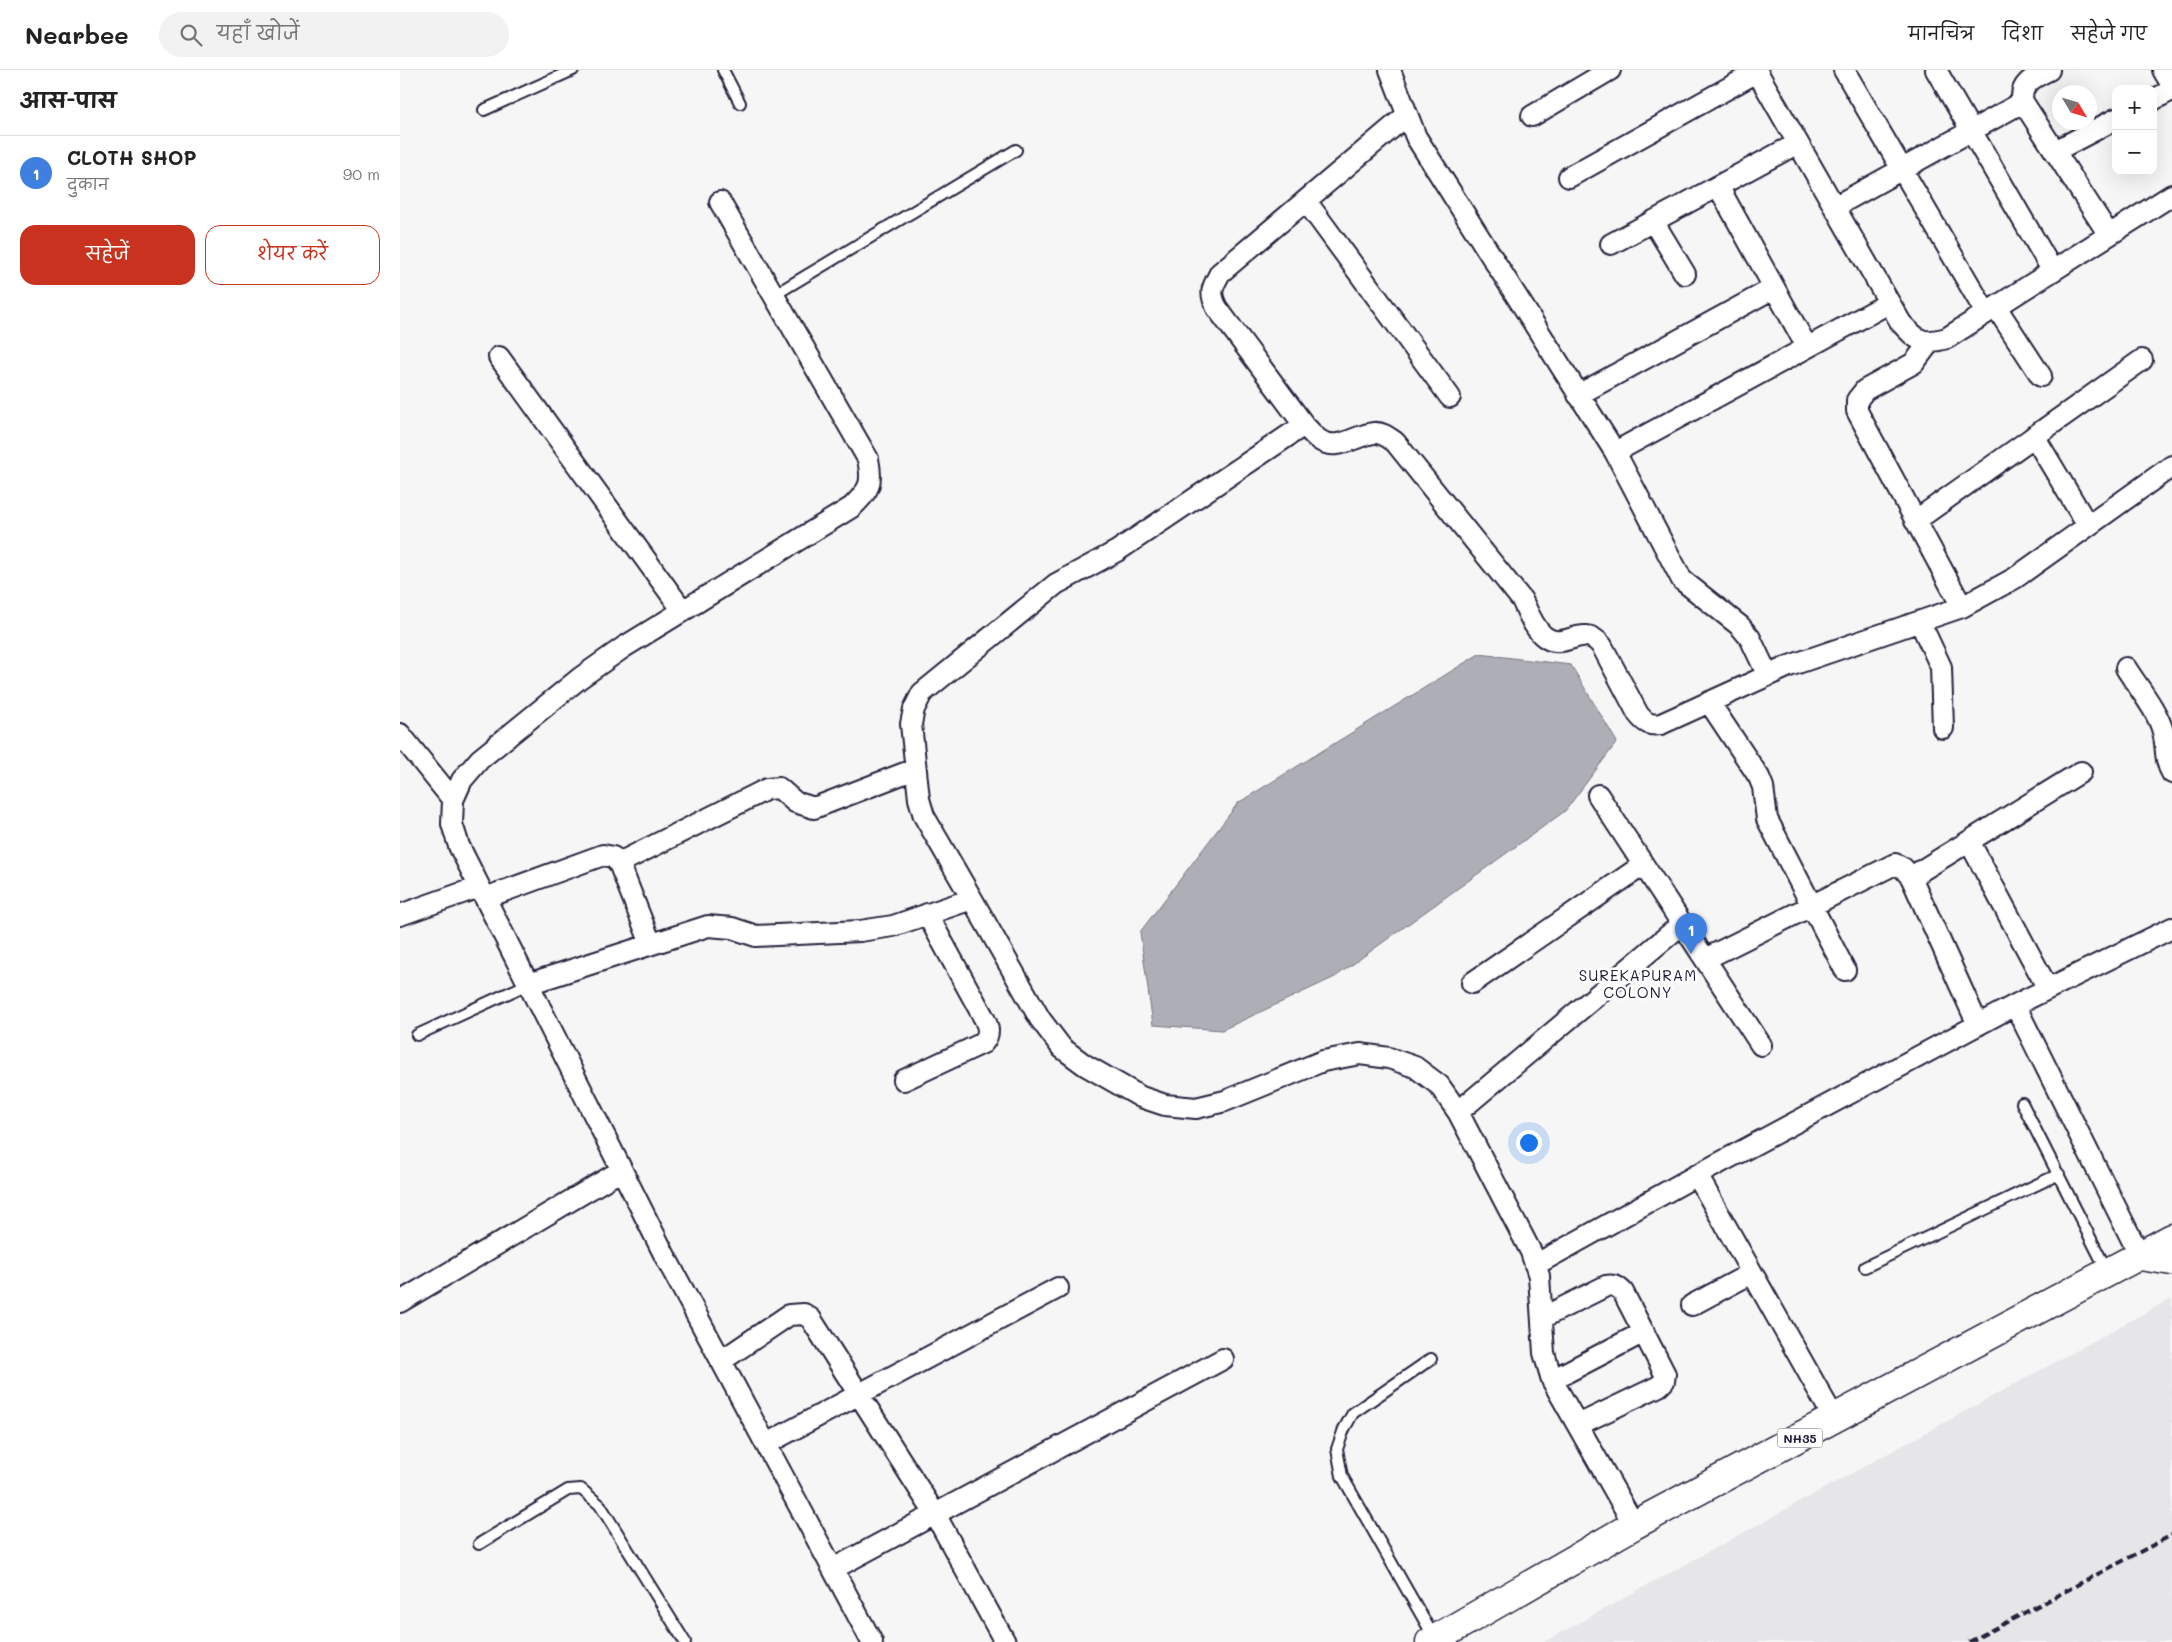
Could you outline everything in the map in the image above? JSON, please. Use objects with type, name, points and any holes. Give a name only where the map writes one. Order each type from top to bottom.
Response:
[{"type":"main road","name":"NH35","points":[[1433,1641],[1634,1525],[1835,1420],[2172,1238]]},
{"type":"main road","points":[[2140,1256],[2172,1261]]},
{"type":"street","points":[[1390,70],[1416,137],[1436,172],[1615,452],[1682,580],[1740,626],[1750,638],[1766,674]]},
{"type":"street","points":[[1532,116],[1610,70]]},
{"type":"street","points":[[1844,70],[1902,169],[1991,310],[2041,376]]},
{"type":"street","points":[[1936,70],[2052,270]]},
{"type":"street","points":[[2049,70],[2032,78],[2024,87],[2021,95],[2023,102],[2109,235]]},
{"type":"street","points":[[2163,70],[2172,85]]},
{"type":"street","points":[[1569,177],[1757,71],[1901,323],[1915,338],[1929,343],[1947,338],[2172,195]]},
{"type":"street","points":[[2157,98],[2172,90]]},
{"type":"street","points":[[1834,207],[2023,102]]},
{"type":"street","points":[[1407,115],[1220,273],[1213,285],[1212,296],[1217,308],[1304,424],[1319,440],[1330,444],[1343,443],[1374,433],[1385,435],[1395,442],[1522,600],[1537,630],[1546,638],[1562,641],[1585,635],[1595,637],[1602,646],[1644,722],[1653,726],[1662,724],[1766,674],[1962,607],[2014,578],[2172,466]]},
{"type":"street","points":[[2055,151],[2112,121]]},
{"type":"street","points":[[1610,244],[1798,143]]},
{"type":"street","points":[[1718,186],[1807,347]]},
{"type":"street","points":[[1306,201],[1450,397]]},
{"type":"street","points":[[720,202],[868,459],[872,477],[868,490],[852,507],[624,647],[580,678],[480,759],[462,780],[453,800],[452,824],[458,846],[622,1170],[872,1642]]},
{"type":"street","points":[[1653,221],[1685,274]]},
{"type":"street","points":[[1578,395],[1774,288]]},
{"type":"street","points":[[1615,452],[1889,302]]},
{"type":"street","points":[[1929,343],[1914,363],[1865,390],[1857,400],[1856,411],[1962,607]]},
{"type":"street","points":[[499,357],[683,611]]},
{"type":"street","points":[[1915,521],[2142,360]]},
{"type":"street","points":[[1304,424],[1124,546],[1056,584],[922,693],[914,709],[911,724],[915,769],[924,816],[1040,1018],[1062,1048],[1092,1070],[1141,1097],[1165,1105],[1196,1108],[1225,1101],[1323,1061],[1360,1054],[1388,1058],[1415,1067],[1439,1085],[1458,1112],[1522,1234],[1535,1264],[1538,1276],[1544,1353],[1552,1380],[1634,1525]]},
{"type":"street","points":[[2034,436],[2088,526]]},
{"type":"street","points":[[1920,622],[1941,667],[1943,728]]},
{"type":"street","points":[[2126,668],[2160,723],[2164,733],[2166,758],[2172,773]]},
{"type":"street","points":[[1709,702],[1759,777],[1763,787],[1767,819],[1845,970]]},
{"type":"street","points":[[400,734],[453,800]]},
{"type":"street","points":[[619,863],[767,789],[779,788],[795,802],[814,808],[915,769]]},
{"type":"street","points":[[1911,877],[2081,772]]},
{"type":"street","points":[[1598,795],[1761,1045]]},
{"type":"street","points":[[1969,841],[2048,989]]},
{"type":"street","points":[[400,915],[482,893],[603,855],[612,857],[619,863],[651,944]]},
{"type":"street","points":[[1705,960],[1895,864],[1903,868],[1911,877],[1978,1025]]},
{"type":"street","points":[[1472,983],[1643,865]]},
{"type":"street","points":[[528,984],[708,926],[720,926],[756,936],[770,937],[876,929],[972,898]]},
{"type":"street","points":[[904,1080],[983,1042],[988,1036],[989,1028],[984,1018],[927,914]]},
{"type":"street","points":[[1458,1112],[1682,924]]},
{"type":"street","points":[[1535,1264],[1978,1025],[2172,928]]},
{"type":"street","points":[[2016,1005],[2140,1256]]},
{"type":"street","points":[[400,1302],[622,1170]]},
{"type":"street","points":[[1697,1175],[1835,1420]]},
{"type":"street","points":[[1692,1305],[1752,1273]]},
{"type":"street","points":[[1542,1318],[1612,1285],[1623,1292],[1665,1374],[1664,1381],[1659,1386],[1578,1426]]},
{"type":"street","points":[[766,1444],[1058,1288]]},
{"type":"street","points":[[722,1361],[789,1315],[804,1314],[811,1319],[935,1514],[1005,1642]]},
{"type":"street","points":[[1552,1380],[1644,1332]]},
{"type":"street","points":[[833,1569],[1223,1359]]},
{"type":"lane","points":[[484,110],[573,70]]},
{"type":"lane","points":[[723,70],[740,103]]},
{"type":"lane","points":[[774,295],[1016,150]]},
{"type":"lane","points":[[417,1035],[528,984]]},
{"type":"lane","points":[[2022,1103],[2108,1272]]},
{"type":"lane","points":[[1865,1267],[2059,1174]]},
{"type":"lane","points":[[1430,1359],[1353,1413],[1344,1429],[1337,1449],[1342,1476],[1433,1641]]},
{"type":"lane","points":[[479,1544],[568,1490],[581,1489],[600,1505],[685,1642]]},
{"type":"shaded area","points":[[1479,654],[1571,665],[1617,742],[1565,811],[1335,977],[1222,1030],[1153,1025],[1140,932],[1238,803]]},
{"type":"shaded area","points":[[2172,1298],[2172,1642],[1544,1642]]},
{"type":"railway","points":[[1969,1642],[2172,1535]]},
{"type":"place","name":"CLOTH SHOP","points":[[1691,954]]},
{"type":"district","name":"SUREKAPURAM COLONY","points":[[1638,984]]}]
